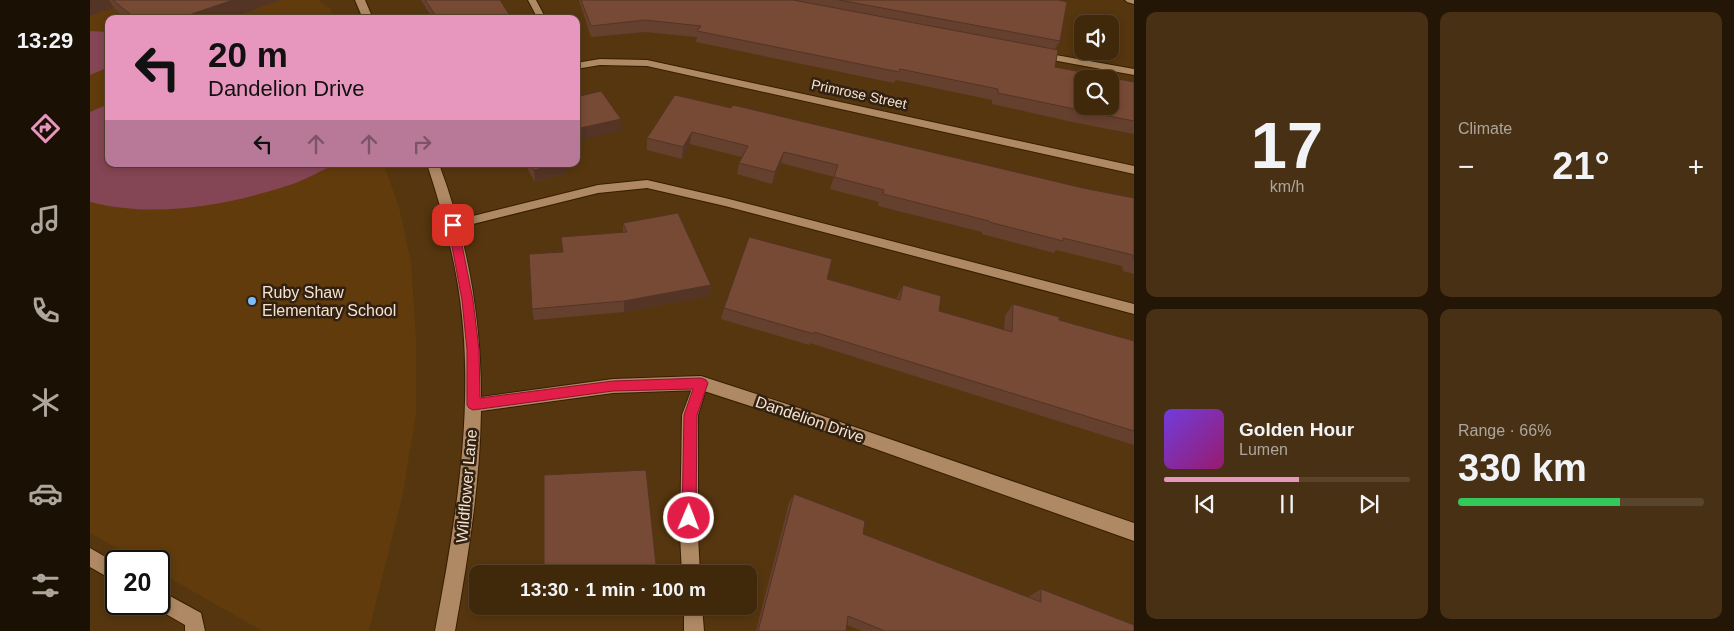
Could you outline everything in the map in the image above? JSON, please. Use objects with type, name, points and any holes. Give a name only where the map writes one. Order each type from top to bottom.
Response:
[{"type":"street","points":[[360,0],[366,15]]},
{"type":"street","points":[[1130,0],[1134,1]]},
{"type":"street","name":"Primrose Street","points":[[580,65],[600,62],[647,63],[1134,170]]},
{"type":"street","name":"Wildflower Lane","points":[[434,167],[453,225],[468,300],[473,350],[473,405],[469,478],[461,545],[445,631]]},
{"type":"street","name":"Dandelion Drive","points":[[473,405],[613,386],[701,383],[811,419],[1134,532]]},
{"type":"lane","points":[[532,0],[539,15]]},
{"type":"lane","points":[[1033,54],[1134,72]]},
{"type":"lane","points":[[453,225],[598,188],[646,184],[725,202],[1134,309]]},
{"type":"lane","points":[[691,565],[690,415],[701,383]]},
{"type":"lane","points":[[90,557],[105,566]]},
{"type":"lane","points":[[170,606],[194,620],[194,631]]},
{"type":"lane","points":[[693,615],[694,631]]},
{"type":"shaded area","name":"Ruby Shaw Elementary School","points":[[90,0],[320,0],[320,2],[331,9],[333,15],[105,15],[105,167],[385,167],[400,211],[411,262],[416,340],[416,414],[403,493],[369,631],[262,631],[170,578],[170,550],[120,550],[90,533]]},
{"type":"shaded area","points":[[90,31],[105,32],[105,69],[90,75]]},
{"type":"shaded area","points":[[105,106],[105,167],[329,167],[298,182],[269,192],[193,207],[141,209],[115,207],[90,202],[90,112]]},
{"type":"building","points":[[113,0],[233,0],[189,15],[131,15]]},
{"type":"building","points":[[425,0],[500,0],[509,15],[435,15]]},
{"type":"building","points":[[581,0],[793,0],[1058,50],[1055,67],[1074,71],[1074,109],[998,93],[998,89],[900,69],[899,72],[697,31],[701,26],[645,20],[591,26]]},
{"type":"building","points":[[839,0],[1058,0],[1067,2],[1060,41]]},
{"type":"building","points":[[1119,79],[1134,82],[1134,121],[1105,115],[1119,115]]},
{"type":"building","points":[[601,91],[621,119],[580,128],[580,96]]},
{"type":"building","points":[[675,95],[731,108],[733,105],[1083,188],[1134,198],[1134,259],[1133,255],[1063,238],[1063,241],[883,194],[884,190],[834,177],[838,165],[784,152],[775,172],[739,163],[748,146],[692,132],[683,147],[647,138]]},
{"type":"building","points":[[532,167],[546,167],[534,170]]},
{"type":"building","points":[[678,213],[711,285],[624,301],[532,309],[529,254],[563,252],[561,237],[627,232],[623,223]]},
{"type":"building","points":[[749,237],[832,259],[827,279],[900,300],[903,285],[941,296],[939,311],[1012,332],[1013,304],[1059,317],[1059,320],[1134,341],[1134,431],[814,332],[814,334],[724,308]]},
{"type":"building","points":[[646,470],[656,565],[544,565],[544,475]]},
{"type":"building","points":[[794,494],[865,521],[863,534],[1041,602],[1041,589],[1134,625],[1134,631],[885,631],[848,616],[846,631],[758,631]]},
{"type":"place","name":"Ruby Shaw Elementary School","points":[[252,301]]},
{"type":"route","points":[[453,225],[468,300],[473,350],[473,405],[613,386],[701,383],[690,415],[689,518]]}]
